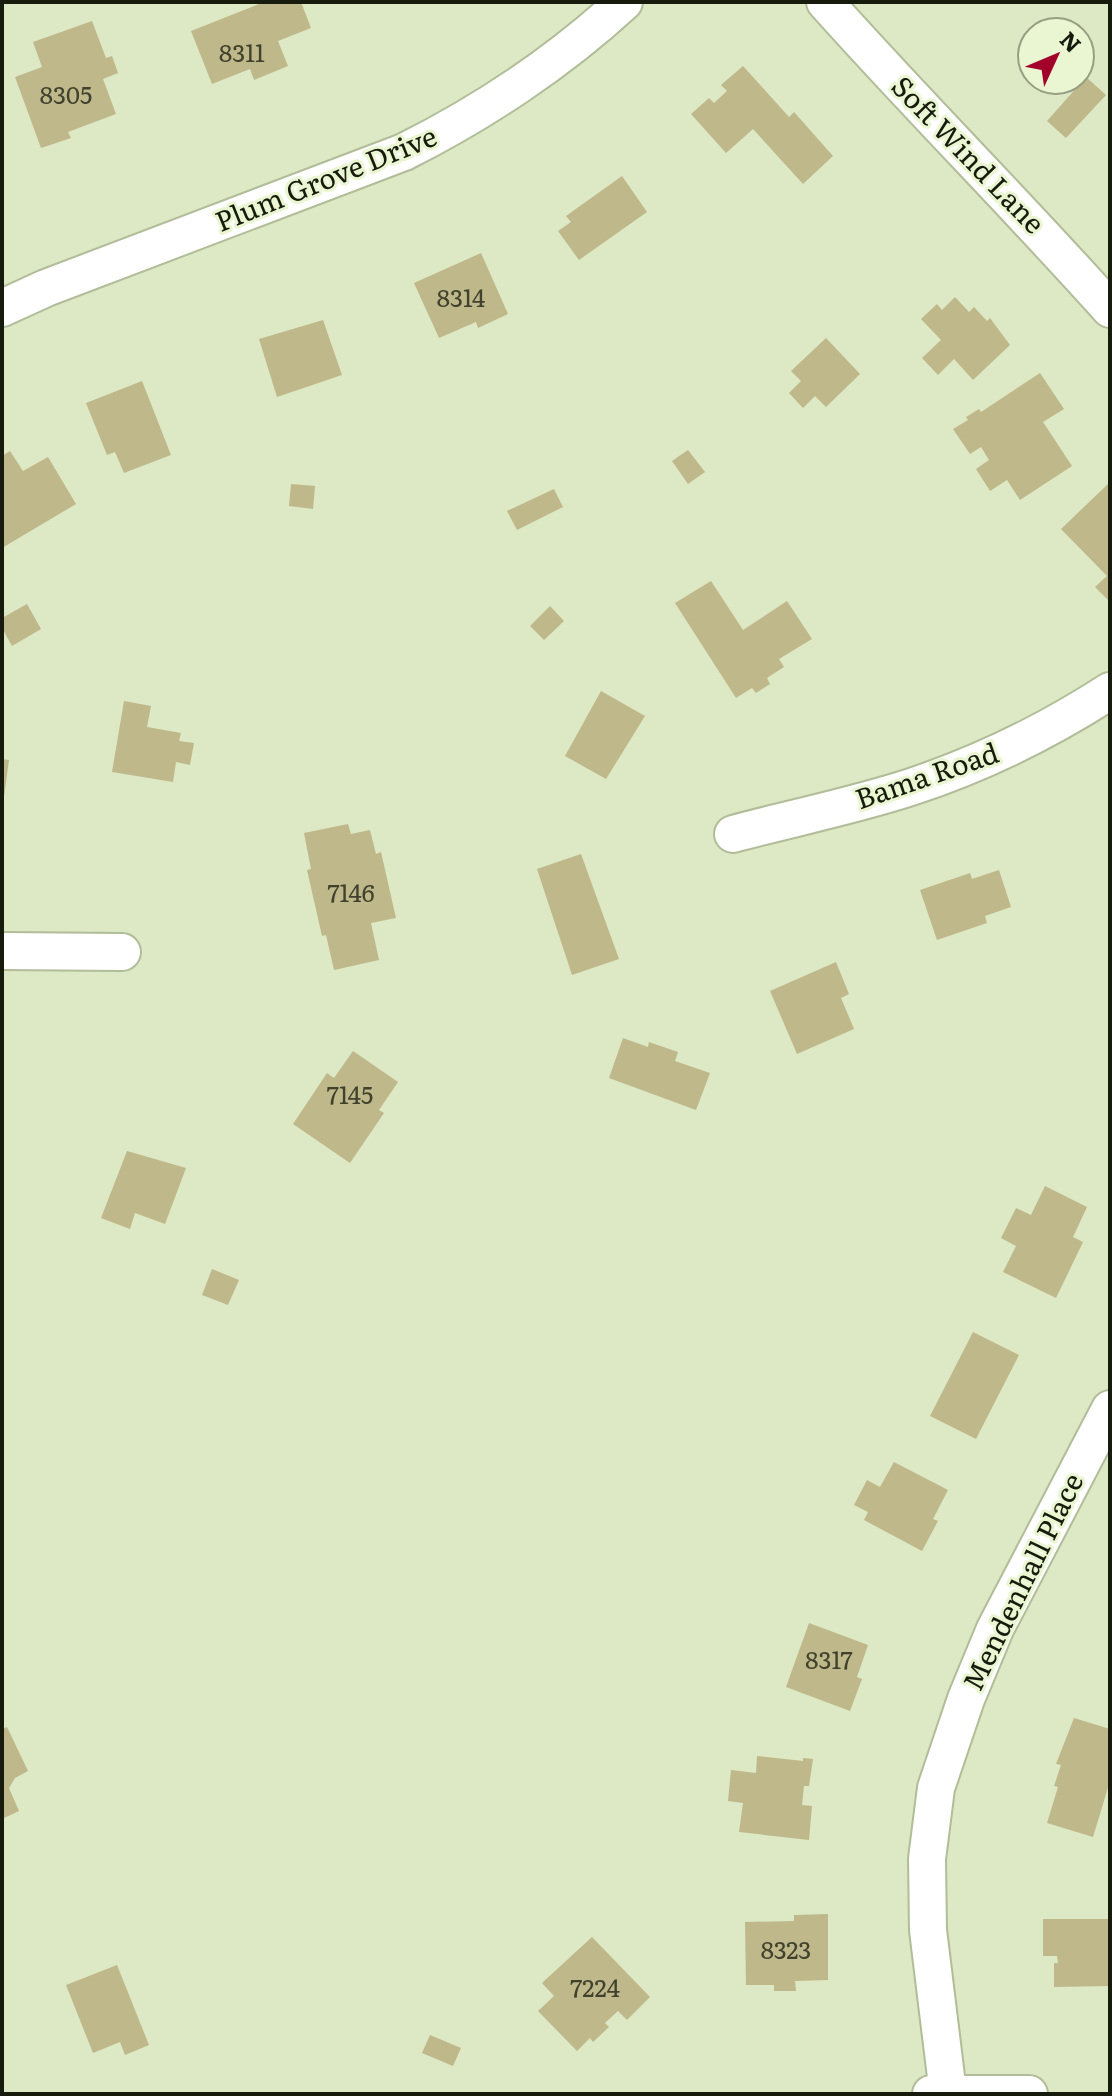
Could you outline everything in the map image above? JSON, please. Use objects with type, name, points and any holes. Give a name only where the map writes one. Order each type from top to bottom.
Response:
[{"type":"street","name":"Plum Grove Drive","points":[[2,308],[46,288],[404,152],[457,126],[506,93],[624,2]]},
{"type":"street","name":"Soft Wind Lane","points":[[825,2],[898,83],[1019,207],[1110,309]]},
{"type":"street","name":"Bama Road","points":[[733,834],[911,787],[994,755],[1074,715],[1110,691]]},
{"type":"street","points":[[2,951],[122,952]]},
{"type":"street","name":"Mendenhall Place","points":[[940,2093],[928,1930],[927,1859],[936,1788],[966,1699],[995,1629],[1110,1409]]},
{"type":"street","points":[[940,2093],[1029,2094]]},
{"type":"building","points":[[264,2],[301,2],[311,28],[278,41],[288,66],[254,80],[250,69],[212,84],[191,31]]},
{"type":"building","points":[[92,21],[106,58],[112,56],[118,73],[103,79],[116,114],[68,132],[71,138],[41,148],[15,77],[42,67],[33,42]]},
{"type":"building","points":[[743,66],[789,117],[794,112],[833,156],[803,184],[753,129],[726,153],[691,114],[709,98],[714,103],[727,91],[721,85]]},
{"type":"building","points":[[1096,86],[1106,95],[1066,138],[1047,121],[1069,96],[1096,96]]},
{"type":"building","points":[[622,176],[647,212],[579,260],[558,231],[571,222],[566,216]]},
{"type":"building","points":[[481,253],[508,314],[478,328],[476,322],[439,338],[414,283]]},
{"type":"building","points":[[955,297],[969,312],[974,307],[987,321],[990,318],[1010,345],[973,380],[954,359],[938,375],[922,358],[941,340],[921,319],[937,304],[942,310]]},
{"type":"building","points":[[323,320],[342,375],[277,397],[259,339]]},
{"type":"building","points":[[826,338],[860,374],[826,407],[815,396],[803,408],[789,393],[801,381],[791,371]]},
{"type":"building","points":[[1040,373],[1064,409],[1043,422],[1072,466],[1020,500],[1007,480],[990,491],[976,469],[989,460],[981,447],[970,454],[953,429],[968,420],[966,417],[979,409],[981,412]]},
{"type":"building","points":[[142,381],[171,455],[124,473],[115,452],[107,455],[86,403]]},
{"type":"building","points":[[688,450],[705,472],[688,484],[672,461]]},
{"type":"building","points":[[10,451],[23,471],[48,457],[76,504],[2,548],[2,456]]},
{"type":"building","points":[[291,484],[315,486],[313,509],[289,506]]},
{"type":"building","points":[[1108,484],[1110,602],[1095,587],[1107,576],[1061,529]]},
{"type":"building","points":[[554,489],[563,507],[517,530],[507,511]]},
{"type":"building","points":[[711,581],[743,630],[787,601],[812,639],[779,659],[784,667],[767,678],[770,684],[756,693],[752,688],[736,698],[675,603]]},
{"type":"building","points":[[27,604],[41,629],[12,646],[2,628],[2,618]]},
{"type":"building","points":[[550,606],[564,621],[544,640],[530,626]]},
{"type":"building","points":[[601,691],[645,716],[606,779],[565,756]]},
{"type":"building","points":[[124,701],[151,706],[147,727],[181,733],[179,741],[194,743],[190,765],[176,762],[173,782],[112,772]]},
{"type":"building","points":[[2,759],[9,760],[4,797],[2,797]]},
{"type":"building","points":[[348,824],[351,834],[370,830],[376,854],[381,852],[396,918],[371,923],[379,960],[334,970],[326,935],[322,936],[307,870],[311,869],[304,833]]},
{"type":"building","points":[[581,854],[619,959],[572,975],[537,869]]},
{"type":"building","points":[[999,870],[1011,907],[985,916],[987,923],[937,940],[920,890],[970,873],[972,879]]},
{"type":"building","points":[[836,962],[849,994],[841,998],[854,1029],[797,1054],[770,991]]},
{"type":"building","points":[[623,1038],[648,1047],[649,1042],[678,1052],[675,1061],[710,1073],[696,1110],[609,1078]]},
{"type":"building","points":[[353,1051],[398,1082],[379,1110],[384,1113],[350,1163],[293,1124],[327,1073],[334,1078]]},
{"type":"building","points":[[127,1151],[186,1168],[165,1224],[135,1213],[130,1229],[101,1218]]},
{"type":"building","points":[[1045,1186],[1087,1207],[1073,1237],[1083,1242],[1056,1298],[1003,1272],[1016,1246],[1001,1238],[1016,1208],[1031,1215]]},
{"type":"building","points":[[212,1269],[239,1280],[228,1305],[202,1295]]},
{"type":"building","points":[[973,1332],[1019,1355],[976,1439],[930,1416]]},
{"type":"building","points":[[894,1462],[948,1490],[933,1519],[938,1521],[922,1551],[864,1520],[868,1512],[854,1505],[867,1480],[880,1487]]},
{"type":"building","points":[[809,1623],[868,1645],[857,1677],[862,1679],[850,1711],[786,1687]]},
{"type":"building","points":[[1074,1718],[1110,1729],[1110,1781],[1093,1837],[1047,1823],[1058,1787],[1054,1786],[1061,1765],[1056,1764]]},
{"type":"building","points":[[7,1727],[28,1771],[15,1778],[9,1788],[19,1811],[2,1819],[2,1729]]},
{"type":"building","points":[[757,1756],[803,1761],[803,1758],[813,1759],[809,1786],[804,1786],[802,1805],[812,1806],[809,1840],[739,1832],[743,1803],[728,1801],[731,1770],[756,1773]]},
{"type":"building","points":[[828,1914],[828,1980],[795,1981],[796,1991],[774,1991],[774,1985],[746,1985],[745,1922],[794,1921],[794,1915]]},
{"type":"building","points":[[1043,1919],[1110,1919],[1110,1986],[1054,1987],[1057,1956],[1043,1956]]},
{"type":"building","points":[[592,1937],[650,1997],[627,2020],[618,2011],[605,2023],[609,2027],[593,2042],[590,2038],[577,2051],[538,2011],[554,1996],[542,1983]]},
{"type":"building","points":[[117,1965],[149,2045],[125,2055],[120,2042],[93,2053],[66,1985]]},
{"type":"building","points":[[430,2035],[461,2048],[453,2066],[422,2053]]}]
